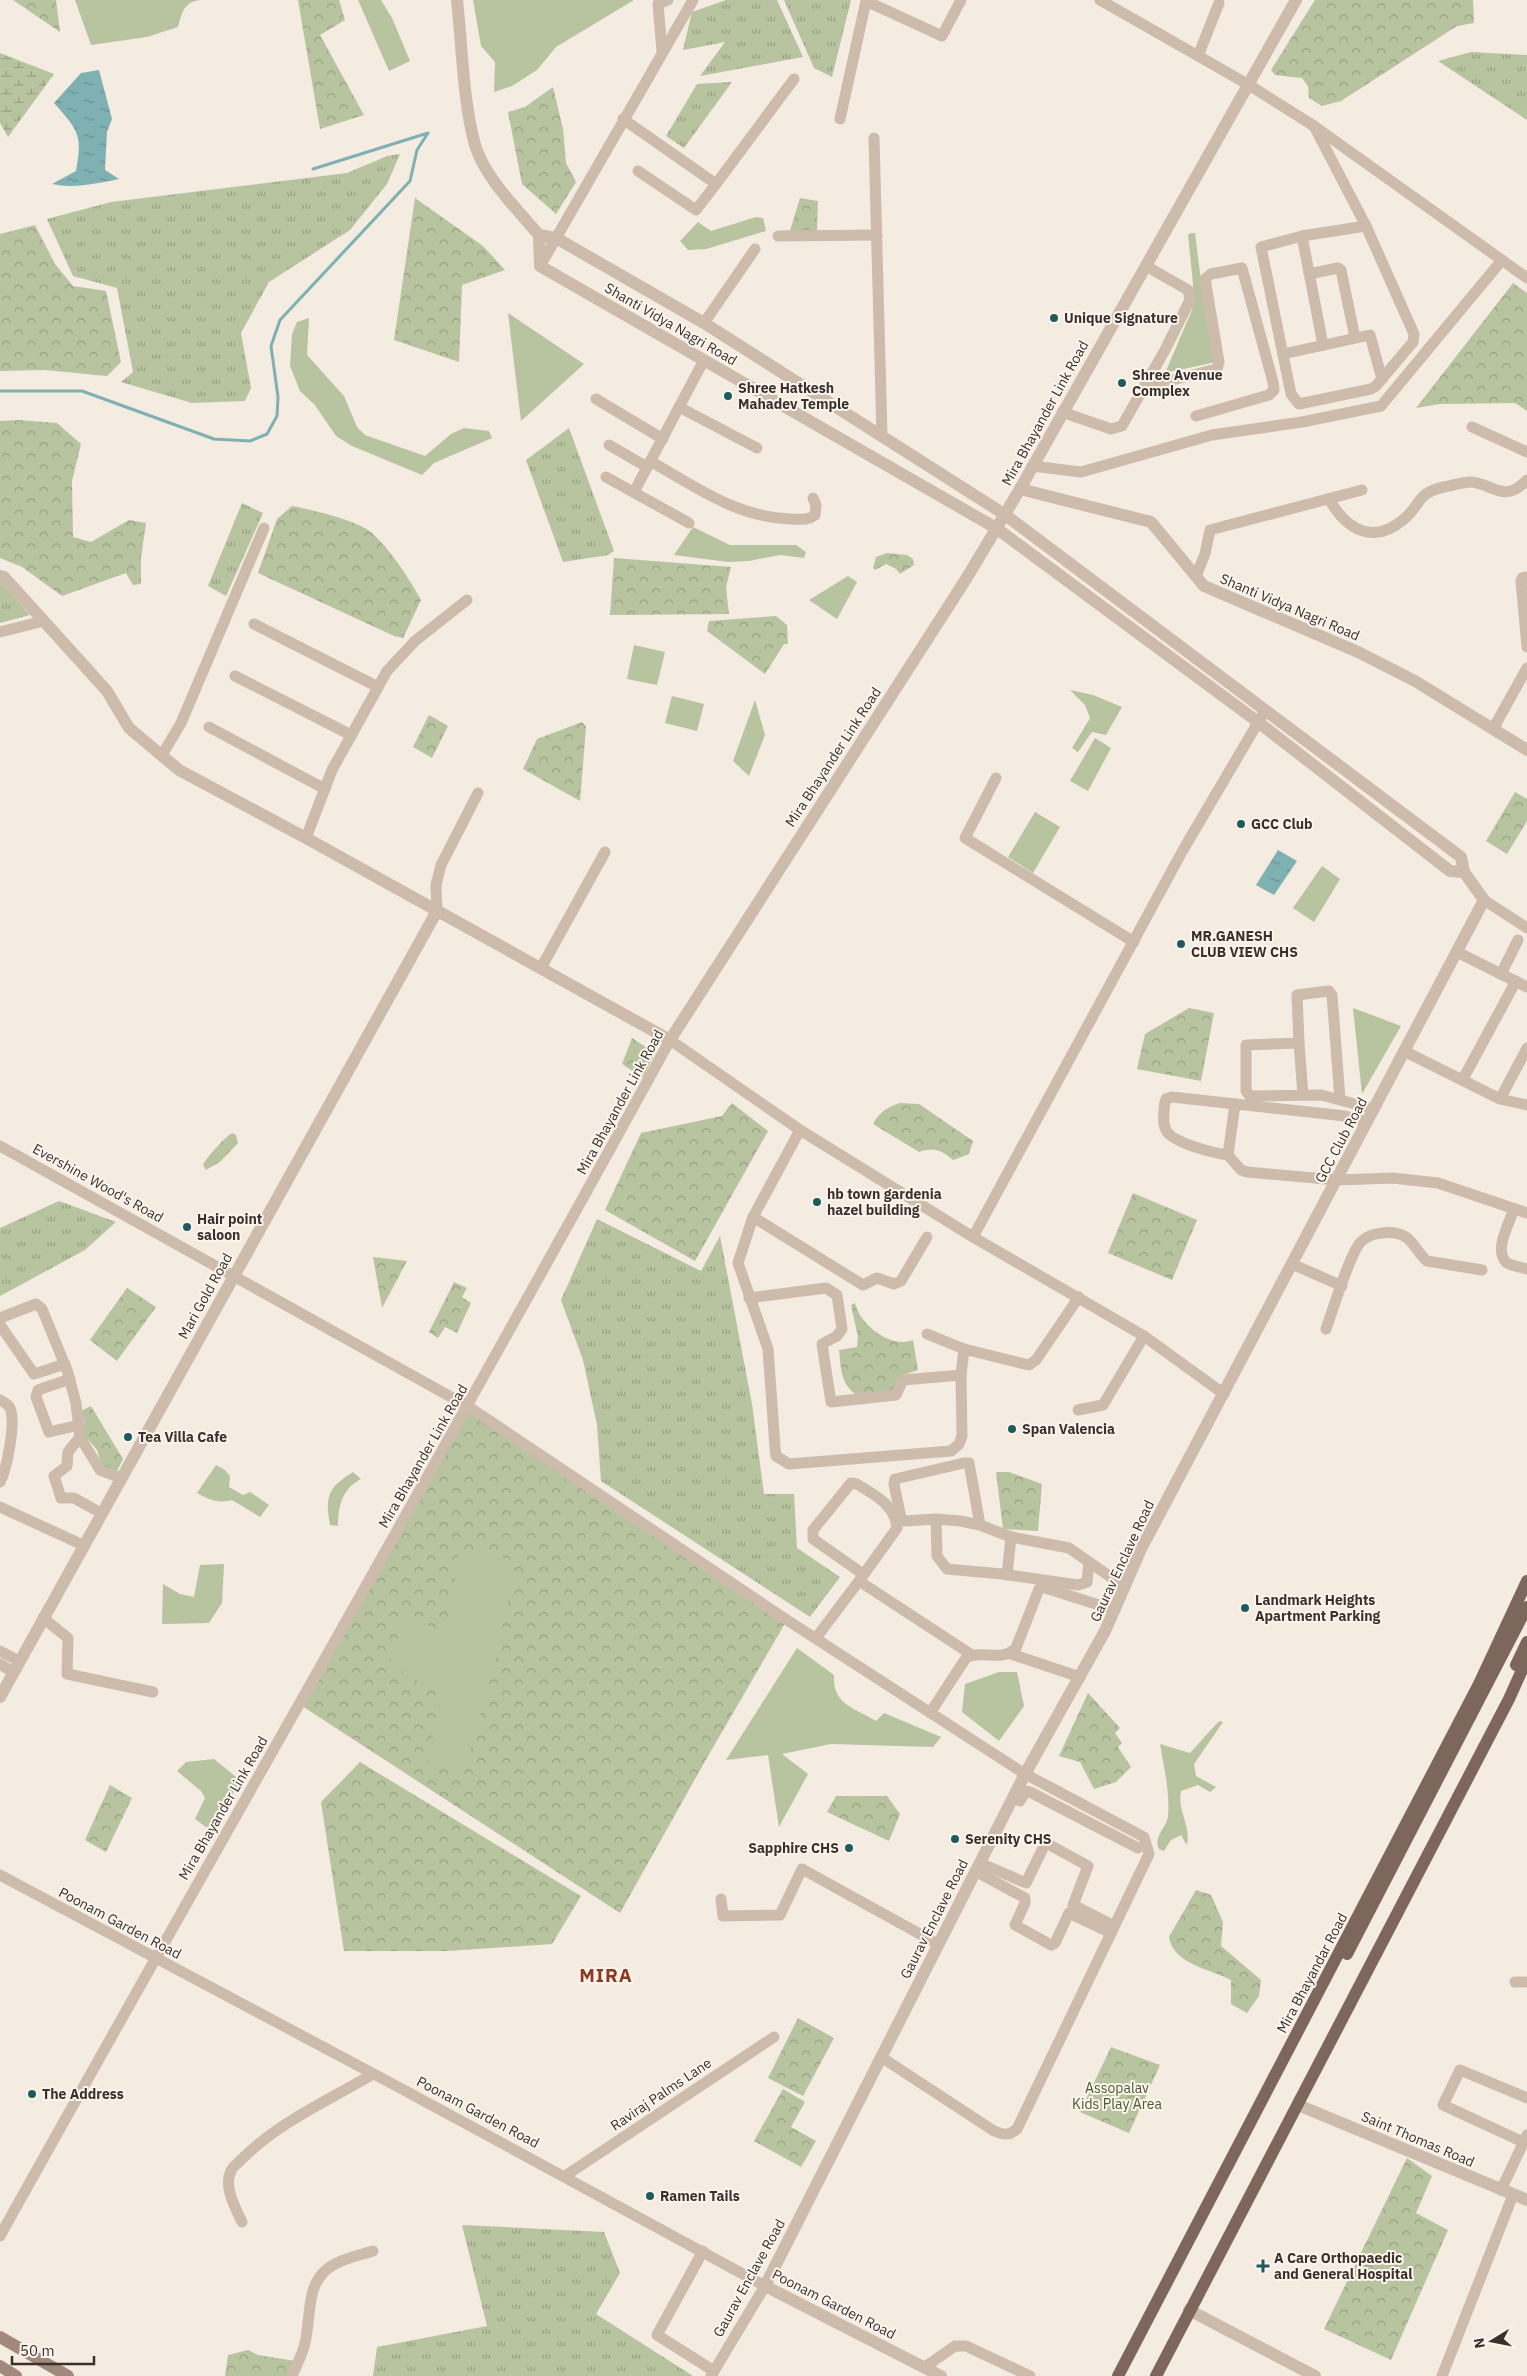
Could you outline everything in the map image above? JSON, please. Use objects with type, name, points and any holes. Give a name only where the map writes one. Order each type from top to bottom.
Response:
[{"type":"main road","name":"Mira Bhayandar Road","points":[[1118,2376],[1479,1684],[1523,1607],[1526,1585]]},
{"type":"main road","points":[[1307,2015],[1329,1989],[1523,1607]]},
{"type":"main road","points":[[1337,2030],[1348,1993],[1527,1642]]},
{"type":"main road","points":[[1156,2376],[1509,1699],[1527,1659]]},
{"type":"main road","points":[[1124,2376],[1138,2349],[1145,2322]]},
{"type":"main road","points":[[0,2337],[68,2376]]},
{"type":"main road","points":[[1148,2376],[1160,2353],[1176,2337]]},
{"type":"main road","points":[[0,2366],[16,2376]]},
{"type":"street","points":[[457,0],[467,96],[476,146],[496,184],[539,235],[540,266]]},
{"type":"street","points":[[662,50],[658,4],[668,0]]},
{"type":"street","points":[[540,266],[662,50],[693,0]]},
{"type":"street","points":[[840,119],[866,1],[942,36],[962,0]]},
{"type":"street","name":"Mira Bhayander Link Road","points":[[0,2236],[469,1407],[670,1040],[966,579],[1020,489],[1296,0]]},
{"type":"street","points":[[1103,1],[1249,85],[1314,126],[1527,278]]},
{"type":"street","points":[[1198,56],[1219,1]]},
{"type":"street","points":[[638,171],[696,210],[794,79]]},
{"type":"street","points":[[624,119],[716,184]]},
{"type":"street","points":[[1314,126],[1366,226],[1414,334],[1413,342],[1382,379],[1371,389],[1299,404],[1290,394],[1261,247],[1262,245],[1302,236],[1366,226]]},
{"type":"street","points":[[874,138],[882,436]]},
{"type":"street","name":"Shanti Vidya Nagri Road","points":[[539,235],[556,238],[704,323],[1004,514],[1461,857]]},
{"type":"street","points":[[778,236],[877,235]]},
{"type":"street","points":[[1302,236],[1323,345]]},
{"type":"street","points":[[704,323],[755,249]]},
{"type":"street","points":[[1032,466],[1081,472],[1212,435],[1302,422],[1381,406],[1502,260]]},
{"type":"street","name":"Shanti Vidya Nagri Road","points":[[540,266],[996,528],[1258,722],[1450,871]]},
{"type":"street","points":[[1062,412],[1111,429],[1117,429],[1122,426],[1165,350],[1190,296],[1188,290],[1146,266]]},
{"type":"street","points":[[1144,387],[1217,369],[1219,362],[1205,279],[1211,274],[1242,268],[1271,372],[1274,390],[1269,395],[1196,416]]},
{"type":"street","points":[[1309,274],[1338,268],[1341,270],[1355,338]]},
{"type":"street","points":[[1283,354],[1370,335],[1382,379]]},
{"type":"street","points":[[634,492],[704,360]]},
{"type":"street","points":[[596,399],[663,439]]},
{"type":"street","points":[[679,407],[757,448]]},
{"type":"street","points":[[1472,427],[1527,452]]},
{"type":"street","points":[[609,445],[737,509],[770,518],[808,520],[815,515],[816,505],[813,498]]},
{"type":"street","points":[[606,477],[689,524]]},
{"type":"street","points":[[1329,499],[1349,526],[1362,531],[1376,532],[1392,527],[1404,519],[1429,490],[1471,482],[1496,491],[1509,491],[1527,480]]},
{"type":"street","name":"Shanti Vidya Nagri Road","points":[[1020,489],[1151,522],[1204,586],[1366,656],[1415,681],[1527,750]]},
{"type":"street","points":[[1196,576],[1206,551],[1210,530],[1362,490]]},
{"type":"street","points":[[162,755],[181,723],[264,528]]},
{"type":"street","points":[[1052,569],[1060,556]]},
{"type":"street","points":[[0,576],[44,621],[106,691],[129,728],[179,770],[306,838],[670,1040],[800,1130],[973,1238],[1079,1297],[1144,1336],[1224,1394]]},
{"type":"street","points":[[1527,577],[1522,578],[1521,581],[1527,647]]},
{"type":"street","points":[[1104,608],[1112,595]]},
{"type":"street","points":[[306,838],[325,788],[351,735],[387,671],[415,641],[467,600]]},
{"type":"street","points":[[0,632],[44,621]]},
{"type":"street","points":[[254,624],[378,686]]},
{"type":"street","points":[[1493,729],[1527,668]]},
{"type":"street","points":[[235,676],[351,735]]},
{"type":"street","points":[[973,1238],[1182,850],[1266,709]]},
{"type":"street","points":[[209,727],[325,788]]},
{"type":"street","points":[[996,778],[965,838],[1134,942]]},
{"type":"street","points":[[437,911],[436,885],[441,865],[478,793]]},
{"type":"street","points":[[541,968],[604,852]]},
{"type":"street","points":[[1450,871],[1461,857]]},
{"type":"street","points":[[1461,857],[1464,872],[1484,900],[1527,928]]},
{"type":"street","points":[[1450,871],[1464,872]]},
{"type":"street","name":"GCC Club Road","points":[[1224,1394],[1484,900]]},
{"type":"street","name":"Mari Gold Road","points":[[0,1697],[437,911]]},
{"type":"street","points":[[1501,974],[1518,940]]},
{"type":"street","points":[[1457,952],[1527,987]]},
{"type":"street","points":[[1463,1080],[1516,981]]},
{"type":"street","points":[[1303,1095],[1297,995],[1329,991],[1332,995],[1340,1099]]},
{"type":"street","points":[[1299,1043],[1246,1045],[1246,1092],[1252,1096],[1321,1095],[1374,1109]]},
{"type":"street","points":[[1500,1099],[1527,1048]]},
{"type":"street","points":[[1404,1051],[1500,1099],[1527,1105]]},
{"type":"street","points":[[1367,1122],[1345,1116],[1172,1097],[1166,1099],[1165,1102],[1164,1125],[1170,1135],[1205,1152],[1228,1155],[1241,1170],[1247,1172],[1336,1180],[1393,1178],[1438,1183],[1527,1214]]},
{"type":"street","points":[[1228,1155],[1235,1104]]},
{"type":"street","points":[[800,1130],[753,1217],[738,1263],[768,1349],[776,1456],[789,1464],[951,1450],[959,1444],[962,1436],[961,1376],[964,1350]]},
{"type":"street","name":"Evershine Wood's Road","points":[[0,1146],[469,1407],[816,1638],[1025,1774],[1144,1837],[1148,1845],[1149,1854],[1017,2129],[1011,2134],[994,2131],[881,2057]]},
{"type":"street","points":[[1514,1210],[1501,1247],[1502,1256],[1509,1264],[1527,1269]]},
{"type":"street","points":[[753,1217],[863,1285],[877,1278],[894,1284],[901,1281],[928,1237]]},
{"type":"street","points":[[1326,1329],[1360,1242],[1377,1234],[1404,1236],[1427,1261],[1482,1270]]},
{"type":"street","points":[[1292,1264],[1342,1286]]},
{"type":"street","points":[[749,1298],[826,1288],[837,1295],[842,1329],[838,1336],[822,1344],[831,1402],[896,1394],[903,1380],[961,1376]]},
{"type":"street","points":[[927,1334],[964,1350],[1029,1365],[1036,1360],[1079,1297]]},
{"type":"street","points":[[0,1318],[36,1304],[40,1305],[70,1379],[80,1437],[100,1470],[121,1478]]},
{"type":"street","points":[[0,1325],[34,1374],[65,1364]]},
{"type":"street","points":[[1078,1410],[1103,1405],[1144,1336]]},
{"type":"street","points":[[70,1379],[38,1390],[36,1397],[49,1432],[79,1425]]},
{"type":"street","name":"Gaurav Enclave Road","points":[[712,2373],[765,2286],[1025,1774],[1080,1677],[1115,1610],[1142,1549],[1224,1394]]},
{"type":"street","points":[[0,1400],[8,1405],[11,1410],[12,1436],[3,1455],[7,1469],[0,1482]]},
{"type":"street","points":[[80,1437],[68,1452],[68,1466],[54,1476],[61,1498],[74,1498],[101,1513]]},
{"type":"street","points":[[980,1525],[969,1463],[964,1462],[895,1479],[894,1484],[902,1520],[907,1522],[936,1518],[980,1525],[1011,1537],[1069,1548],[1125,1587]]},
{"type":"street","points":[[816,1638],[861,1577],[895,1532],[896,1521],[886,1503],[857,1484],[852,1483],[813,1530],[813,1539],[861,1577],[972,1655],[992,1656],[1011,1654],[1080,1677]]},
{"type":"street","points":[[0,1507],[84,1545]]},
{"type":"street","points":[[936,1518],[937,1556],[943,1566],[955,1570],[1084,1584],[1087,1582],[1089,1562]]},
{"type":"street","points":[[1007,1575],[1011,1537]]},
{"type":"street","points":[[1011,1654],[1016,1648],[1039,1589],[1042,1586],[1115,1610]]},
{"type":"street","points":[[43,1618],[68,1638],[67,1674],[153,1692]]},
{"type":"street","points":[[0,1651],[16,1666]]},
{"type":"street","points":[[930,1713],[958,1668],[972,1655]]},
{"type":"street","points":[[0,1664],[16,1666]]},
{"type":"street","points":[[1013,1798],[1020,1801],[1026,1791],[1030,1792],[1138,1848]]},
{"type":"street","points":[[1117,1836],[1123,1825]]},
{"type":"street","points":[[978,1867],[1026,1883],[1044,1846],[1048,1844],[1088,1866],[1073,1905],[1113,1930]]},
{"type":"street","points":[[978,1867],[1025,1898],[1025,1903],[1015,1925],[1051,1945],[1055,1943],[1069,1912],[1113,1930]]},
{"type":"street","points":[[721,1898],[723,1916],[780,1915],[802,1870],[938,1944]]},
{"type":"street","name":"Poonam Garden Road","points":[[0,1875],[565,2176],[765,2286],[942,2376]]},
{"type":"street","name":"Raviraj Palms Lane","points":[[565,2176],[774,2037]]},
{"type":"street","points":[[1442,2376],[1525,2139],[1443,2105],[1460,2070],[1527,2098]]},
{"type":"street","points":[[242,2222],[232,2200],[229,2184],[230,2171],[276,2130],[373,2074]]},
{"type":"street","name":"Saint Thomas Road","points":[[1298,2105],[1527,2200]]},
{"type":"street","points":[[292,2376],[304,2347],[310,2318],[311,2295],[316,2282],[324,2272],[336,2264],[373,2251]]},
{"type":"street","points":[[703,2251],[657,2335],[712,2373]]},
{"type":"street","points":[[1189,2310],[1315,2376]]},
{"type":"street","points":[[924,2367],[955,2346],[966,2346],[1030,2376]]},
{"type":"green space","points":[[13,0],[56,0],[60,32]]},
{"type":"green space","points":[[75,0],[199,0],[186,6],[178,27],[147,37],[91,45]]},
{"type":"green space","points":[[298,0],[339,0],[345,20],[320,35],[364,115],[320,129]]},
{"type":"green space","points":[[358,0],[381,0],[392,18],[410,61],[389,71]]},
{"type":"green space","points":[[473,0],[634,0],[556,47],[537,70],[512,86],[494,92],[495,62],[481,46]]},
{"type":"green space","points":[[726,0],[777,0],[803,57],[700,76],[725,42],[683,50],[692,12]]},
{"type":"green space","points":[[784,0],[851,0],[832,77],[814,68]]},
{"type":"green space","points":[[1315,0],[1473,0],[1474,23],[1457,26],[1341,101],[1322,106],[1309,98],[1308,86],[1302,78],[1275,75],[1271,70]]},
{"type":"green space","points":[[1471,52],[1527,55],[1527,120],[1438,61]]},
{"type":"green space","points":[[0,53],[54,74],[8,137],[0,123]]},
{"type":"green space","points":[[732,82],[684,148],[666,136],[697,84]]},
{"type":"green space","points":[[553,87],[563,129],[566,163],[576,182],[556,214],[522,184],[508,112],[525,107]]},
{"type":"green space","points":[[400,154],[387,184],[350,230],[269,282],[241,333],[251,388],[245,401],[192,403],[121,382],[133,372],[117,288],[73,276],[47,219],[111,202],[347,173],[387,156]]},
{"type":"green space","points":[[415,198],[483,246],[505,270],[462,285],[459,362],[394,340]]},
{"type":"green space","points":[[800,198],[818,201],[817,232],[790,231]]},
{"type":"green space","points":[[756,217],[763,218],[766,231],[706,249],[688,250],[680,241],[698,222],[711,231]]},
{"type":"green space","points":[[35,225],[55,264],[73,286],[106,291],[121,362],[107,376],[45,370],[0,371],[0,234]]},
{"type":"green space","points":[[1195,233],[1204,304],[1216,362],[1165,373],[1192,310],[1193,284],[1188,234]]},
{"type":"green space","points":[[1513,283],[1527,293],[1527,411],[1515,403],[1440,404],[1416,408]]},
{"type":"green space","points":[[508,313],[584,364],[521,421]]},
{"type":"green space","points":[[309,318],[307,355],[344,396],[357,427],[365,435],[425,456],[451,434],[464,428],[489,431],[492,438],[434,463],[422,475],[352,446],[336,436],[315,405],[300,391],[290,366],[292,334],[297,322]]},
{"type":"green space","points":[[19,420],[57,423],[81,444],[72,481],[73,537],[91,542],[129,520],[146,523],[141,558],[141,584],[133,585],[126,573],[62,596],[22,567],[0,558],[0,421]]},
{"type":"green space","points":[[569,428],[614,551],[608,555],[563,562],[526,460]]},
{"type":"green space","points":[[242,503],[263,513],[226,596],[208,586]]},
{"type":"green space","points":[[292,506],[334,516],[357,524],[373,534],[394,557],[421,600],[403,638],[394,636],[258,573],[277,519]]},
{"type":"green space","points":[[693,527],[730,545],[796,545],[806,552],[804,558],[780,555],[749,561],[728,562],[674,555]]},
{"type":"green space","points":[[887,553],[907,555],[913,559],[914,565],[900,574],[896,569],[886,564],[875,570],[873,568],[876,557]]},
{"type":"green space","points":[[614,558],[731,567],[726,587],[729,614],[610,615]]},
{"type":"green space","points":[[848,576],[857,582],[837,619],[809,600]]},
{"type":"green space","points":[[0,581],[30,615],[0,623]]},
{"type":"green space","points":[[776,616],[787,625],[788,644],[784,644],[765,674],[707,631],[709,621]]},
{"type":"green space","points":[[634,645],[665,652],[657,685],[627,679]]},
{"type":"green space","points":[[1070,690],[1093,695],[1122,707],[1106,735],[1092,732],[1078,752],[1072,748],[1090,718],[1085,705]]},
{"type":"green space","points":[[672,696],[704,704],[697,731],[665,723]]},
{"type":"green space","points":[[755,700],[765,735],[749,776],[733,761]]},
{"type":"green space","points":[[429,715],[448,726],[432,758],[413,747]]},
{"type":"green space","points":[[582,722],[586,727],[580,801],[523,769],[537,739]]},
{"type":"green space","points":[[1095,738],[1111,748],[1088,791],[1070,781]]},
{"type":"green space","points":[[1515,792],[1527,799],[1527,821],[1507,854],[1486,841]]},
{"type":"green space","points":[[1035,812],[1060,827],[1033,873],[1008,857]]},
{"type":"green space","points":[[1322,866],[1340,879],[1314,922],[1293,908]]},
{"type":"green space","points":[[1189,1008],[1214,1013],[1201,1081],[1137,1069],[1145,1034]]},
{"type":"green space","points":[[1353,1008],[1401,1026],[1362,1094]]},
{"type":"green space","points":[[632,1038],[655,1053],[643,1078],[622,1064]]},
{"type":"green space","points":[[732,1103],[768,1131],[695,1261],[605,1210],[641,1133],[722,1116]]},
{"type":"green space","points":[[900,1103],[919,1104],[973,1141],[969,1154],[953,1160],[937,1150],[919,1152],[873,1124],[884,1110]]},
{"type":"green space","points":[[232,1133],[236,1135],[238,1143],[221,1161],[206,1170],[203,1165],[205,1162]]},
{"type":"green space","points":[[1133,1193],[1197,1220],[1172,1280],[1108,1253]]},
{"type":"green space","points":[[59,1201],[116,1222],[85,1250],[0,1296],[0,1228]]},
{"type":"green space","points":[[597,1219],[701,1271],[720,1236],[752,1404],[764,1494],[794,1494],[797,1548],[840,1577],[810,1617],[601,1481],[597,1425],[583,1360],[561,1300]]},
{"type":"green space","points":[[373,1257],[407,1261],[382,1308]]},
{"type":"green space","points":[[454,1282],[467,1288],[462,1297],[471,1303],[457,1333],[445,1327],[438,1338],[429,1332]]},
{"type":"green space","points":[[127,1288],[156,1307],[117,1361],[90,1340]]},
{"type":"green space","points":[[855,1303],[863,1319],[878,1333],[895,1341],[913,1340],[918,1370],[901,1376],[896,1381],[896,1390],[855,1394],[846,1384],[841,1368],[839,1350],[857,1347],[858,1337],[851,1305]]},
{"type":"green space","points":[[91,1406],[123,1459],[117,1471],[103,1469],[97,1450],[80,1430],[85,1424],[81,1411]]},
{"type":"green space","points":[[469,1407],[787,1620],[620,1913],[299,1704]]},
{"type":"green space","points":[[216,1465],[225,1470],[230,1476],[229,1487],[243,1495],[250,1492],[269,1505],[260,1517],[232,1500],[218,1501],[197,1493]]},
{"type":"green space","points":[[353,1472],[361,1479],[349,1488],[342,1499],[338,1526],[330,1525],[328,1499],[330,1493],[338,1483]]},
{"type":"green space","points":[[996,1472],[1009,1472],[1042,1484],[1038,1531],[1003,1529]]},
{"type":"green space","points":[[459,1549],[516,1561],[496,1658],[464,1773],[427,1761],[442,1696],[389,1663],[405,1618],[448,1632]]},
{"type":"green space","points":[[224,1564],[222,1603],[209,1623],[162,1624],[163,1584],[180,1594],[194,1597],[200,1565]]},
{"type":"green space","points":[[797,1648],[834,1675],[834,1685],[837,1693],[846,1704],[876,1721],[884,1713],[941,1737],[933,1747],[831,1744],[782,1754],[808,1774],[779,1827],[768,1755],[726,1760]]},
{"type":"green space","points":[[999,1672],[1017,1672],[1024,1706],[999,1741],[962,1712],[965,1684]]},
{"type":"green space","points":[[1088,1693],[1120,1728],[1115,1733],[1122,1743],[1118,1747],[1131,1767],[1116,1782],[1094,1789],[1080,1762],[1059,1756]]},
{"type":"green space","points":[[1219,1721],[1223,1722],[1194,1764],[1196,1776],[1216,1787],[1210,1792],[1198,1785],[1181,1791],[1181,1805],[1188,1838],[1187,1845],[1181,1835],[1171,1840],[1164,1851],[1159,1849],[1158,1840],[1168,1817],[1168,1798],[1160,1744],[1190,1753]]},
{"type":"green space","points":[[214,1759],[241,1781],[210,1830],[195,1819],[205,1798],[201,1791],[177,1771],[186,1762]]},
{"type":"green space","points":[[360,1762],[581,1896],[552,1944],[447,1951],[344,1951],[321,1802]]},
{"type":"green space","points":[[110,1785],[132,1798],[106,1852],[85,1840]]},
{"type":"green space","points":[[836,1796],[887,1796],[900,1814],[889,1841],[827,1812]]},
{"type":"green space","points":[[1196,1890],[1211,1895],[1223,1922],[1221,1946],[1261,1980],[1259,1996],[1247,2013],[1231,2004],[1231,1980],[1185,1960],[1177,1954],[1172,1946],[1169,1937]]},
{"type":"green space","points":[[798,2018],[834,2038],[803,2096],[768,2078]]},
{"type":"green space","name":"Assopalav Kids Play Area","points":[[1111,2047],[1160,2065],[1129,2133],[1080,2112]]},
{"type":"green space","points":[[783,2089],[805,2102],[791,2127],[816,2141],[801,2167],[754,2141]]},
{"type":"green space","points":[[1407,2158],[1432,2176],[1416,2213],[1448,2230],[1391,2360],[1324,2329]]},
{"type":"green space","points":[[462,2225],[604,2232],[620,2273],[596,2314],[693,2376],[373,2376],[377,2347],[487,2326]]},
{"type":"green space","points":[[248,2350],[258,2355],[295,2361],[288,2376],[225,2376],[228,2355]]},
{"type":"water","points":[[99,70],[112,119],[107,132],[105,170],[119,179],[77,186],[52,184],[76,171],[79,149],[77,134],[69,120],[54,103],[81,73]]},
{"type":"water","points":[[1278,850],[1297,861],[1274,895],[1256,885]]},
{"type":"waterway","points":[[0,391],[82,391],[214,439],[250,441],[267,434],[277,416],[278,397],[271,346],[280,320],[410,181],[417,150],[428,133],[313,169]]},
{"type":"place","name":"Unique Signature","points":[[1054,318]]},
{"type":"place","name":"Shree Avenue Complex","points":[[1122,383]]},
{"type":"place","name":"Shree Hatkesh Mahadev Temple","points":[[728,396]]},
{"type":"place","name":"GCC Club","points":[[1241,824]]},
{"type":"place","name":"MR.GANESH CLUB VIEW CHS","points":[[1181,944]]},
{"type":"place","name":"hb town gardenia hazel building","points":[[817,1202]]},
{"type":"place","name":"Hair point saloon","points":[[187,1227]]},
{"type":"place","name":"Span Valencia","points":[[1012,1429]]},
{"type":"place","name":"Tea Villa Cafe","points":[[128,1437]]},
{"type":"place","name":"Landmark Heights Apartment Parking","points":[[1245,1608]]},
{"type":"place","name":"Serenity CHS","points":[[955,1839]]},
{"type":"place","name":"Sapphire CHS","points":[[849,1848]]},
{"type":"place","name":"The Address","points":[[32,2094]]},
{"type":"place","name":"Ramen Tails","points":[[650,2196]]},
{"type":"place","name":"A Care Orthopaedic and General Hospital","points":[[1263,2266]]},
{"type":"district","name":"MIRA","points":[[606,1975]]}]
